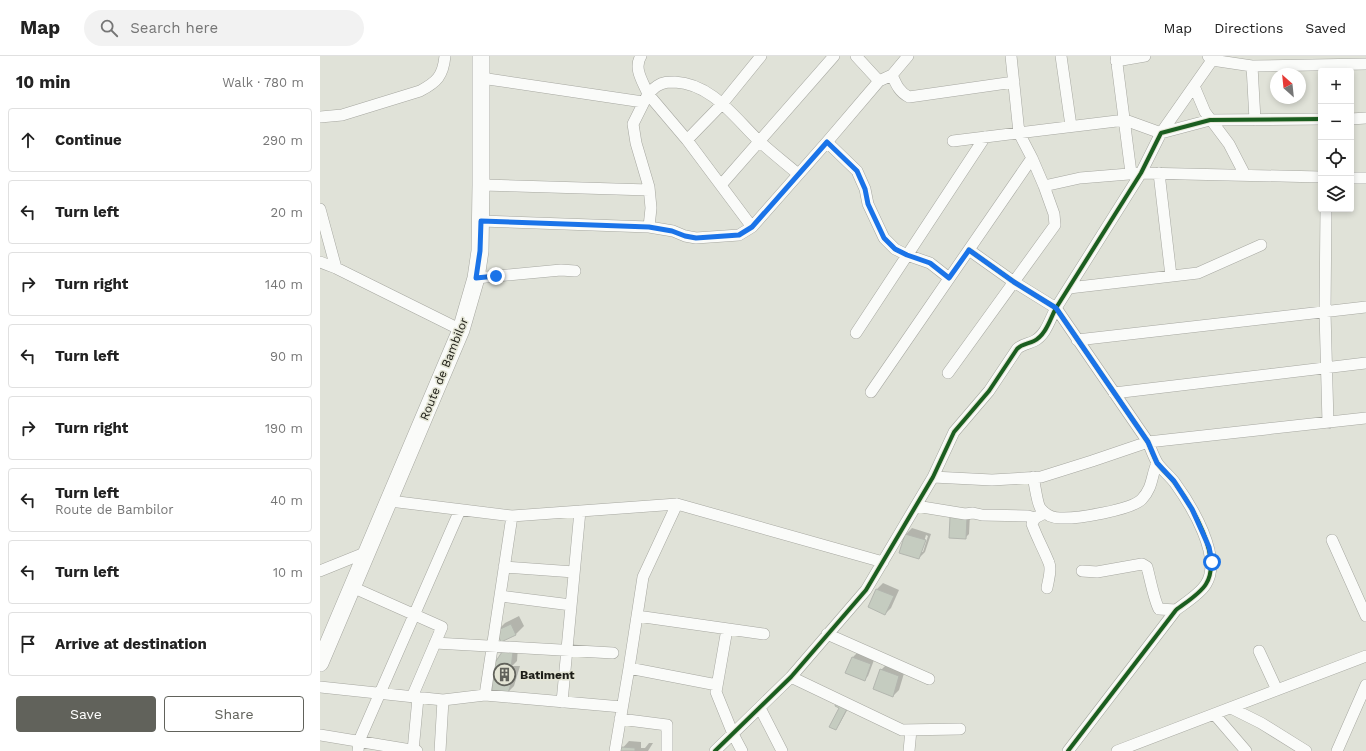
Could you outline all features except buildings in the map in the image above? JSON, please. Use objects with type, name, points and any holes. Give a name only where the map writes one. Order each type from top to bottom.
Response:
[{"type":"main road","name":"Route de Bambilor","points":[[320,663],[462,330],[476,278],[480,251],[482,185],[482,56]]},
{"type":"street","points":[[320,116],[342,115],[420,91],[430,85],[442,74],[445,56]]},
{"type":"street","points":[[641,56],[639,59],[638,70],[646,98],[687,140],[752,227]]},
{"type":"street","points":[[687,140],[722,104],[761,56]]},
{"type":"street","points":[[721,185],[834,56]]},
{"type":"street","points":[[856,56],[880,81]]},
{"type":"street","points":[[481,221],[649,227],[672,231],[696,238],[739,235],[752,227],[880,81],[892,74],[908,56]]},
{"type":"street","points":[[948,373],[1055,225],[1054,214],[1044,186],[1019,133],[1011,56]]},
{"type":"street","points":[[1061,56],[1071,126]]},
{"type":"street","points":[[1136,173],[1125,120],[1116,58],[1145,56]]},
{"type":"street","points":[[715,751],[791,677],[866,590],[933,477],[954,432],[988,391],[1017,349],[1021,345],[1041,336],[1136,173],[1212,57],[1252,66],[1366,64]]},
{"type":"street","points":[[1252,66],[1255,120]]},
{"type":"street","points":[[892,74],[896,86],[903,94],[909,97],[1014,82]]},
{"type":"street","points":[[482,78],[646,98]]},
{"type":"street","points":[[649,227],[651,208],[649,187],[636,143],[633,124],[646,98],[656,86],[666,82],[680,82],[693,86],[708,94],[722,104],[758,141],[798,174]]},
{"type":"street","points":[[1194,86],[1203,108],[1210,120],[1229,144],[1245,175]]},
{"type":"street","points":[[1354,119],[1366,118]]},
{"type":"street","points":[[953,140],[1125,120],[1161,133],[1210,120],[1318,119]]},
{"type":"street","points":[[856,333],[985,137]]},
{"type":"street","points":[[827,142],[857,171],[865,189],[868,204],[884,238],[895,249],[930,263],[949,278]]},
{"type":"street","points":[[871,392],[1032,158]]},
{"type":"street","points":[[1044,186],[1080,178],[1136,173],[1318,177]]},
{"type":"street","points":[[1159,173],[1171,276]]},
{"type":"street","points":[[1354,178],[1366,178]]},
{"type":"street","points":[[482,185],[649,190]]},
{"type":"street","points":[[320,209],[336,268]]},
{"type":"street","points":[[1326,212],[1325,312],[1328,422]]},
{"type":"street","points":[[1068,288],[1198,273],[1261,245]]},
{"type":"street","points":[[969,250],[1014,282],[1056,308],[1148,442],[1157,463],[1174,481],[1192,509],[1209,547],[1212,562],[1211,575],[1206,585],[1190,600],[1176,610],[1068,751]]},
{"type":"street","points":[[320,262],[336,268],[462,330]]},
{"type":"street","points":[[476,278],[561,270],[575,271]]},
{"type":"street","points":[[1077,340],[1366,307]]},
{"type":"street","points":[[1114,393],[1366,363]]},
{"type":"street","points":[[933,477],[992,480],[1041,477],[1148,442],[1366,418]]},
{"type":"street","points":[[916,506],[965,514],[1040,515],[1074,518],[1122,509],[1141,501],[1151,485],[1153,473],[1157,463]]},
{"type":"street","points":[[1033,477],[1037,503],[1040,508],[1040,515],[1032,524],[1049,563],[1047,588]]},
{"type":"street","points":[[390,500],[512,516],[678,504],[883,562]]},
{"type":"street","points":[[615,751],[643,577],[678,504]]},
{"type":"street","points":[[359,746],[460,510]]},
{"type":"street","points":[[562,702],[580,511]]},
{"type":"street","points":[[485,695],[512,516]]},
{"type":"street","points":[[1332,540],[1366,616]]},
{"type":"street","points":[[320,571],[367,552]]},
{"type":"street","points":[[1082,571],[1097,572],[1142,564],[1147,566],[1156,603],[1159,609],[1176,610]]},
{"type":"street","points":[[504,567],[574,572]]},
{"type":"street","points":[[320,735],[359,746],[414,751],[415,697],[442,627],[352,587]]},
{"type":"street","points":[[500,596],[571,605]]},
{"type":"street","points":[[637,616],[764,634]]},
{"type":"street","points":[[727,629],[716,692],[733,734],[742,751]]},
{"type":"street","points":[[827,634],[930,679]]},
{"type":"street","points":[[435,643],[612,653]]},
{"type":"street","points":[[1259,651],[1277,690]]},
{"type":"street","points":[[1117,751],[1366,656]]},
{"type":"street","points":[[629,668],[717,685]]},
{"type":"street","points":[[791,677],[902,730],[960,729]]},
{"type":"street","points":[[1337,751],[1366,685]]},
{"type":"street","points":[[320,687],[443,700],[485,695],[622,707]]},
{"type":"street","points":[[440,751],[443,700]]},
{"type":"street","points":[[760,708],[782,751]]},
{"type":"street","points":[[1231,708],[1261,723],[1297,749]]},
{"type":"street","points":[[1214,714],[1246,751]]},
{"type":"street","points":[[620,719],[668,725],[667,751]]},
{"type":"street","points":[[909,751],[910,730]]},
{"type":"cycle path","points":[[715,751],[791,677],[866,590],[933,477],[954,432],[989,391],[1017,349],[1034,341],[1045,331],[1056,308],[1141,173],[1161,133],[1210,120],[1318,119]]},
{"type":"cycle path","points":[[969,250],[1014,282],[1056,308],[1148,442],[1158,464],[1173,480],[1189,504],[1203,532],[1211,560],[1210,573],[1206,584],[1196,595],[1176,610],[1068,751]]},
{"type":"place","name":"Batiment","points":[[504,675]]},
{"type":"route","points":[[496,276],[476,278],[480,251],[481,221],[649,227],[672,231],[696,238],[739,235],[752,227],[827,142],[857,171],[865,189],[868,204],[884,238],[895,249],[930,263],[949,278],[969,250],[1014,282],[1056,308],[1148,442],[1157,463],[1174,481],[1189,504],[1209,547],[1212,562]]}]
